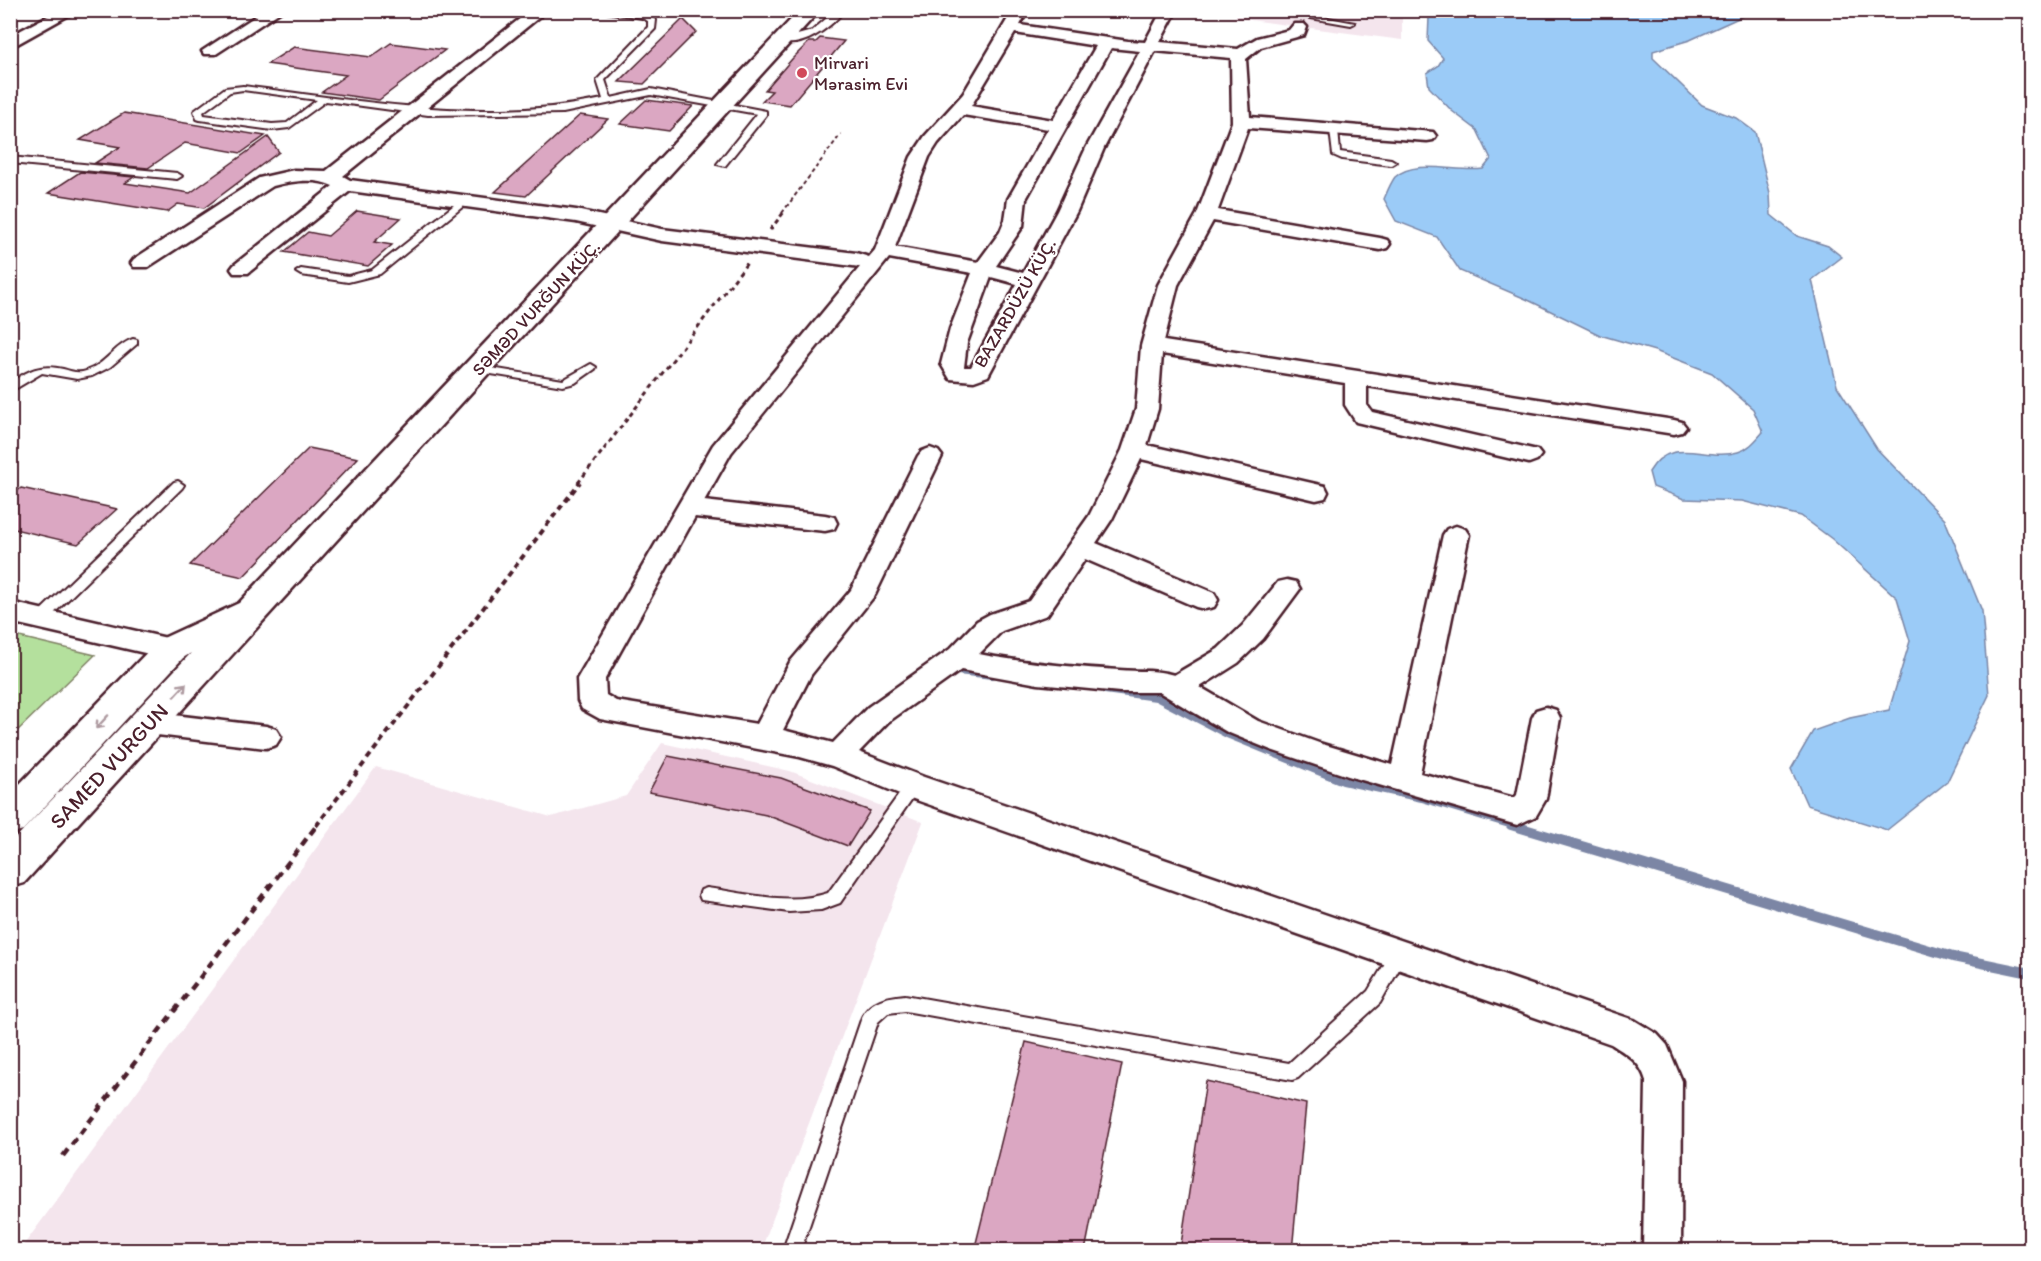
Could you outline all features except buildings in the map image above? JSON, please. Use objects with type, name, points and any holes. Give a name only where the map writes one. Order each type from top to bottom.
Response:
[{"type":"main road","name":"SƏMƏD VURĞUN KÜÇ.","points":[[208,660],[811,10]]},
{"type":"main road","points":[[10,819],[171,649],[260,604]]},
{"type":"main road","points":[[171,649],[208,660]]},
{"type":"main road","name":"SAMED VURGUN","points":[[10,871],[208,660]]},
{"type":"street","points":[[10,43],[71,10]]},
{"type":"street","points":[[210,51],[276,10]]},
{"type":"street","points":[[241,268],[338,181],[411,111],[541,10]]},
{"type":"street","name":"BAZARDÜZÜ KÜÇ.","points":[[1106,43],[1017,199],[1014,225],[984,269],[965,316],[952,362],[953,370],[958,374],[974,374],[980,370],[1067,211],[1095,148],[1170,10]]},
{"type":"street","points":[[1299,27],[1298,32],[1294,34],[1265,39],[1242,54],[1106,43],[1016,19],[961,109],[931,140],[920,157],[878,258],[721,450],[591,679],[592,701],[610,711],[765,737],[839,756],[913,786],[1622,1031],[1647,1046],[1660,1063],[1664,1081],[1662,1251]]},
{"type":"street","points":[[839,756],[851,737],[876,714],[958,659],[988,627],[1002,620],[1027,615],[1038,608],[1100,519],[1134,450],[1147,409],[1152,346],[1168,285],[1207,214],[1241,122],[1242,104],[1238,69],[1242,54]]},
{"type":"street","points":[[961,109],[1054,134],[1095,148]]},
{"type":"street","points":[[1241,122],[1427,136]]},
{"type":"street","points":[[141,263],[266,182],[294,175],[576,216],[654,233],[856,259],[878,258],[984,269],[1030,281]]},
{"type":"street","points":[[1207,214],[1380,244]]},
{"type":"street","points":[[1152,346],[1674,427]]},
{"type":"street","points":[[1356,379],[1355,404],[1364,417],[1529,455]]},
{"type":"street","points":[[1134,450],[1316,492]]},
{"type":"street","points":[[765,737],[800,669],[862,595],[930,456]]},
{"type":"street","points":[[688,508],[825,523]]},
{"type":"street","points":[[1404,779],[1456,535]]},
{"type":"street","points":[[1081,547],[1205,600]]},
{"type":"street","points":[[1176,688],[1228,656],[1253,632],[1287,589]]},
{"type":"street","points":[[10,612],[171,649]]},
{"type":"street","points":[[958,659],[998,668],[1125,681],[1162,682],[1245,728],[1344,765],[1404,779],[1517,812],[1531,799],[1546,718]]},
{"type":"street","points":[[149,723],[266,737]]},
{"type":"lane","points":[[597,10],[644,16],[652,20],[652,27],[601,80],[607,100]]},
{"type":"lane","points":[[1268,10],[1351,23]]},
{"type":"lane","points":[[783,40],[812,36],[821,31],[839,12]]},
{"type":"lane","points":[[324,99],[289,125],[272,127],[200,117],[198,111],[228,90],[243,88],[324,99],[411,111],[563,110],[651,92],[763,113],[722,164]]},
{"type":"lane","points":[[1334,130],[1336,153],[1342,156],[1390,162]]},
{"type":"lane","points":[[10,160],[177,176]]},
{"type":"lane","points":[[302,272],[351,280],[364,278],[376,272],[466,200]]},
{"type":"lane","points":[[10,389],[32,373],[42,370],[77,376],[87,375],[96,371],[133,342]]},
{"type":"lane","points":[[479,369],[563,382],[571,381],[591,367]]},
{"type":"lane","points":[[40,619],[177,485]]},
{"type":"lane","points":[[707,895],[804,906],[822,904],[834,898],[913,786]]},
{"type":"lane","points":[[792,1251],[871,1017],[885,1005],[905,1003],[1292,1072],[1374,997],[1399,955]]},
{"type":"path","points":[[63,1156],[714,310],[841,134]]},
{"type":"shaded area","points":[[1239,10],[1326,10],[1358,15],[1360,11],[1402,12],[1402,40],[1235,18]]},
{"type":"shaded area","points":[[662,743],[790,771],[923,822],[761,1250],[20,1250],[376,767],[551,817],[626,796]]},
{"type":"green space","points":[[10,635],[95,655],[11,737]]},
{"type":"water","points":[[1435,10],[1754,11],[1690,40],[1653,51],[1653,58],[1702,105],[1736,118],[1755,132],[1770,193],[1771,215],[1797,236],[1828,246],[1842,257],[1812,280],[1837,386],[1877,449],[1945,520],[1982,611],[1989,695],[1947,782],[1887,830],[1807,805],[1791,769],[1813,731],[1850,718],[1889,710],[1910,641],[1897,598],[1832,539],[1801,516],[1742,501],[1684,499],[1653,487],[1649,472],[1668,454],[1689,452],[1726,454],[1742,451],[1749,446],[1763,432],[1753,409],[1712,373],[1655,351],[1600,335],[1526,299],[1460,271],[1437,237],[1396,221],[1384,199],[1395,177],[1404,171],[1425,167],[1483,169],[1491,159],[1477,130],[1452,111],[1429,87],[1427,73],[1438,66],[1443,58],[1428,41],[1429,17]]},
{"type":"waterway","points":[[958,671],[992,675]]},
{"type":"waterway","points":[[1105,690],[1156,697],[1227,734],[1343,781],[1422,798],[1516,826]]},
{"type":"waterway","points":[[1511,825],[1953,957],[2030,973]]},
{"type":"place","name":"Mirvari Mərasim Evi","points":[[802,73]]}]
